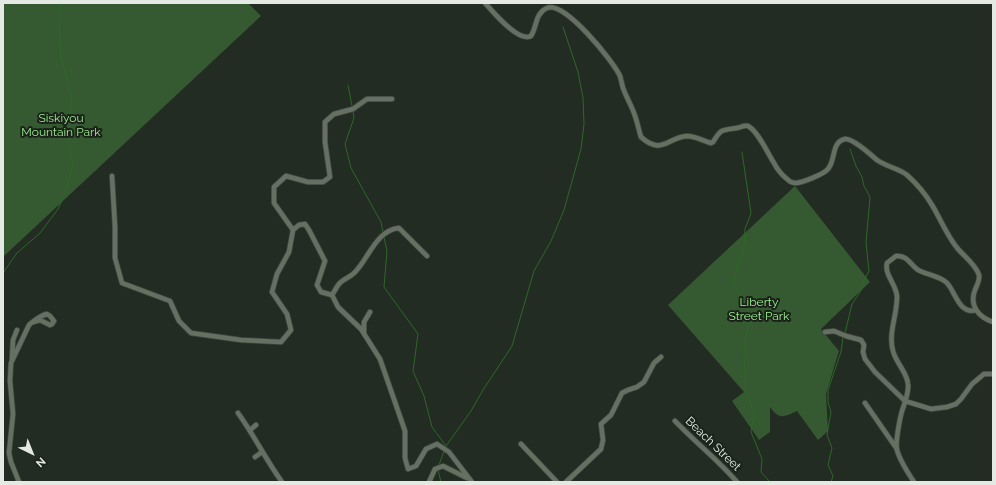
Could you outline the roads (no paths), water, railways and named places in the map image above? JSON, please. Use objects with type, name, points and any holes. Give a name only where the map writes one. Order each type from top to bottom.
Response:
[{"type":"street","points":[[485,3],[505,24],[523,38],[531,36],[538,16],[548,7],[561,10],[572,18],[594,42],[620,77],[623,88],[637,120],[641,137],[653,145],[666,145],[685,136],[690,136],[711,143],[723,130],[748,126],[756,132],[775,165],[788,180],[793,183],[798,183],[829,169],[836,146],[844,139],[853,141],[885,166],[906,174],[931,204],[956,246],[976,270],[979,276],[973,299],[976,310],[982,318],[993,322]]},
{"type":"street","points":[[293,230],[274,203],[274,187],[286,176],[308,182],[324,182],[330,177],[325,142],[325,122],[334,114],[353,109],[367,99],[392,99]]},
{"type":"street","points":[[112,176],[115,258],[122,283],[170,301],[180,321],[191,333],[241,340],[281,342],[291,330],[287,314],[272,292],[276,274],[289,252],[293,230],[298,225],[305,224],[325,261],[317,285],[320,292],[332,295],[338,307],[361,329],[380,359],[405,431],[405,458],[408,468],[416,466],[426,449],[437,444],[449,452],[471,481]]},
{"type":"street","points":[[332,295],[339,283],[356,272],[370,254],[374,244],[391,229],[398,228],[427,256]]},
{"type":"street","points":[[897,449],[901,416],[908,383],[905,374],[894,357],[891,339],[897,297],[896,290],[886,270],[887,263],[896,256],[904,257],[921,271],[947,282],[961,305],[970,310],[976,310]]},
{"type":"street","points":[[364,334],[364,322],[370,312]]},
{"type":"street","points":[[11,363],[27,330],[33,322]]},
{"type":"street","points":[[17,330],[13,340],[11,363],[10,381],[13,414],[9,453],[10,462],[19,482]]},
{"type":"street","points":[[825,332],[834,331],[861,340],[864,345],[863,352],[865,358],[871,368],[905,401],[931,410],[956,404],[972,384],[984,374],[993,374]]},
{"type":"street","points":[[566,482],[600,449],[603,440],[601,424],[611,415],[620,396],[625,391],[637,387],[644,382],[651,369],[661,357]]},
{"type":"street","points":[[865,403],[897,449],[914,482]]},
{"type":"street","points":[[238,413],[282,482]]},
{"type":"street","name":"Beach Street","points":[[675,421],[689,436],[722,465],[737,482]]},
{"type":"street","points":[[250,430],[256,425]]},
{"type":"street","points":[[520,444],[557,482]]},
{"type":"street","points":[[255,457],[262,452]]},
{"type":"street","points":[[429,482],[436,469],[441,466],[471,481]]},
{"type":"waterway","points":[[3,273],[17,253],[40,233],[58,209],[67,189],[73,163],[68,139],[72,101],[61,56],[59,21],[61,3]]},
{"type":"waterway","points":[[446,446],[471,411],[512,346],[534,271],[551,241],[564,210],[581,149],[584,124],[583,98],[578,72],[563,27]]},
{"type":"waterway","points":[[348,85],[352,106]]},
{"type":"waterway","points":[[353,111],[354,118],[345,144],[351,168],[381,222],[383,232]]},
{"type":"waterway","points":[[845,333],[852,304],[862,289],[864,280],[869,271],[866,243],[870,197],[864,186],[862,177],[850,149]]},
{"type":"waterway","points":[[742,152],[751,213],[745,229],[744,248],[737,266],[734,284],[744,301],[750,316],[745,341],[744,357],[746,392],[754,413],[751,432],[762,459],[761,472],[770,482]]},
{"type":"waterway","points":[[384,237],[387,251],[384,287],[418,334],[413,371],[424,396],[432,427],[446,446]]},
{"type":"waterway","points":[[831,482],[833,476],[828,465],[832,448],[827,435],[831,412],[828,402],[828,390],[841,352],[843,337]]},
{"type":"waterway","points":[[439,465],[444,451]]},
{"type":"waterway","points":[[438,470],[441,482]]},
{"type":"park label","name":"Siskiyou Mountain Park","points":[[61,125]]},
{"type":"park label","name":"Liberty Street Park","points":[[759,309]]}]
